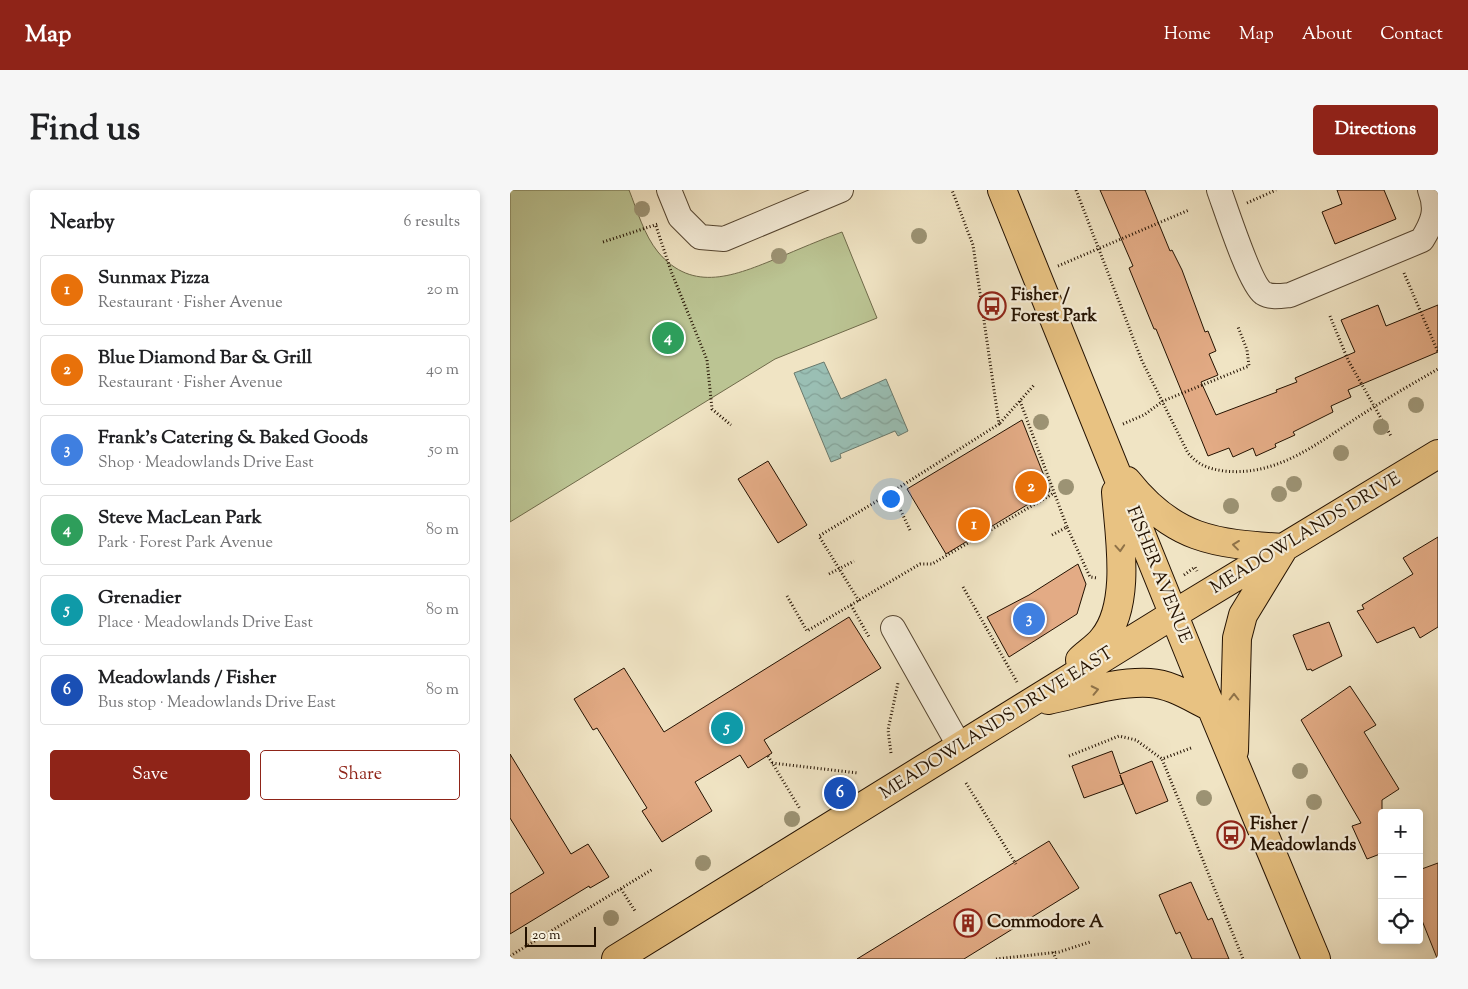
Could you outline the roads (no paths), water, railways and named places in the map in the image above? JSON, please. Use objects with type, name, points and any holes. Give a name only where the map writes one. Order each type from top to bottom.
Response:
[{"type":"main road","name":"FISHER AVENUE","points":[[1002,190],[1234,764],[1316,959]]},
{"type":"main road","name":"MEADOWLANDS DRIVE","points":[[1174,614],[1438,454]]},
{"type":"main road","points":[[1114,464],[1144,502],[1183,529],[1201,538],[1238,545],[1284,548],[1244,615],[1237,638],[1234,764]]},
{"type":"main road","points":[[1024,693],[1103,639],[1111,625],[1118,605],[1122,568],[1114,464]]},
{"type":"main road","name":"MEADOWLANDS DRIVE EAST","points":[[616,959],[960,747],[1024,693],[1174,614]]},
{"type":"main road","points":[[1024,693],[1152,683],[1177,690],[1211,707]]},
{"type":"street","points":[[669,190],[680,217],[700,237],[724,239],[840,190]]},
{"type":"street","points":[[1219,190],[1253,278],[1263,293],[1276,297],[1290,295],[1422,240],[1434,221],[1433,197],[1430,190]]},
{"type":"street","points":[[893,628],[960,747]]},
{"type":"water","points":[[824,362],[841,399],[886,379],[908,431],[898,436],[895,431],[840,454],[841,458],[831,462],[794,373]]},
{"type":"place","name":"Fisher / Forest Park","points":[[992,306]]},
{"type":"place","name":"Steve MacLean Park","points":[[668,338]]},
{"type":"place","name":"Blue Diamond Bar & Grill","points":[[1031,487]]},
{"type":"place","name":"Sunmax Pizza","points":[[974,525]]},
{"type":"place","name":"Frank's Catering & Baked Goods","points":[[1029,619]]},
{"type":"place","name":"Grenadier","points":[[727,728]]},
{"type":"place","name":"Meadowlands / Fisher","points":[[840,793]]},
{"type":"place","name":"Fisher / Meadowlands","points":[[1231,835]]},
{"type":"place","name":"Commodore A","points":[[968,923]]}]
